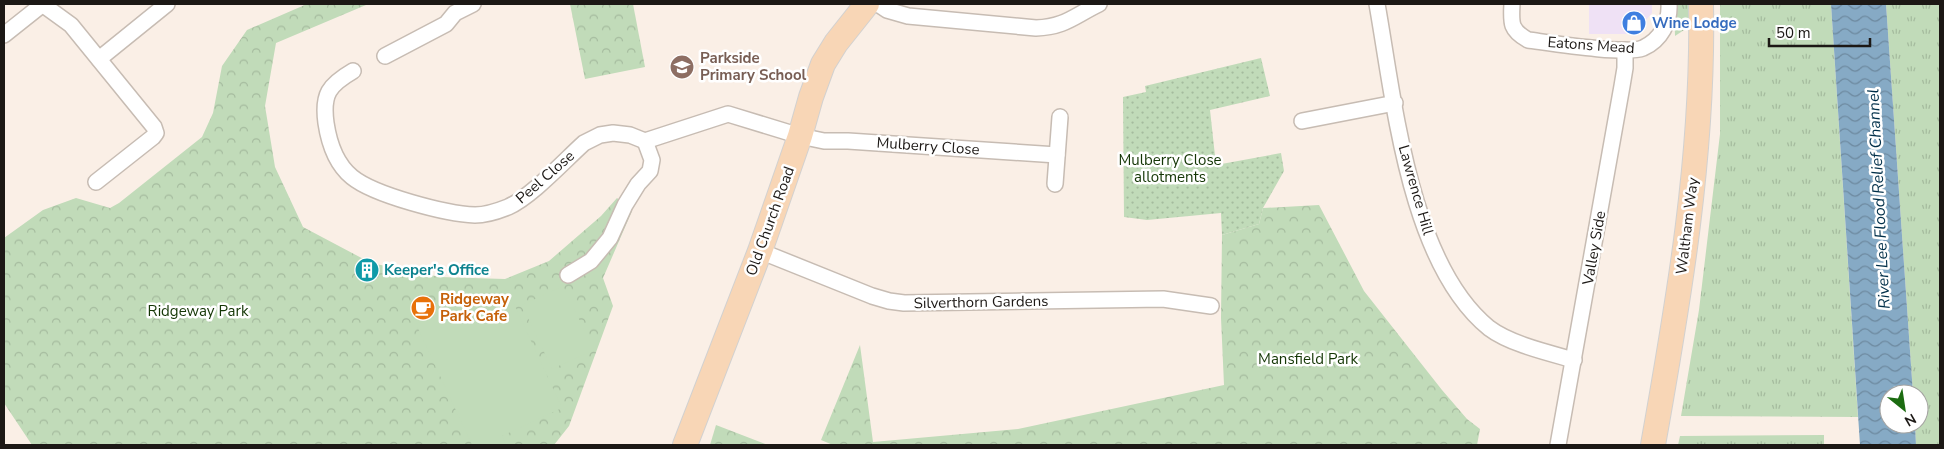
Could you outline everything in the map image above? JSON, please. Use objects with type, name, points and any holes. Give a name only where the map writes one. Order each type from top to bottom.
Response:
[{"type":"main road","name":"Old Church Road","points":[[685,445],[760,250],[823,64],[836,42],[867,4]]},
{"type":"main road","name":"Waltham Way","points":[[1653,445],[1684,264],[1696,145],[1702,31],[1701,4]]},
{"type":"street","points":[[4,35],[42,4],[71,25],[154,127],[156,133],[153,138],[96,182]]},
{"type":"street","points":[[99,59],[167,4]]},
{"type":"street","points":[[384,56],[446,24],[455,14],[471,4]]},
{"type":"street","points":[[878,4],[887,10],[908,16],[1051,28],[1065,23],[1099,4]]},
{"type":"street","name":"Lawrence Hill","points":[[1377,4],[1407,170],[1430,242],[1456,289],[1474,313],[1490,328],[1510,339],[1574,360]]},
{"type":"street","name":"Eatons Mead","points":[[1512,4],[1513,27],[1518,34],[1528,40],[1625,50],[1642,48],[1652,43],[1666,26],[1669,18],[1669,4]]},
{"type":"street","name":"Valley Side","points":[[1558,445],[1624,77],[1625,50]]},
{"type":"street","name":"Peel Close","points":[[353,71],[339,80],[328,91],[325,114],[331,146],[339,162],[351,176],[365,186],[401,200],[476,215],[491,213],[510,206],[526,196],[584,143],[591,139],[613,133],[645,141]]},
{"type":"street","points":[[1302,121],[1395,103]]},
{"type":"street","points":[[568,275],[591,261],[610,238],[624,205],[638,184],[650,172],[652,160],[645,141],[728,114],[800,136]]},
{"type":"street","points":[[1055,184],[1060,117]]},
{"type":"street","name":"Mulberry Close","points":[[800,136],[824,141],[1057,155]]},
{"type":"street","name":"Silverthorn Gardens","points":[[760,250],[872,296],[904,303],[1163,300],[1211,306]]},
{"type":"shaded area","points":[[1589,4],[1652,4],[1652,13],[1634,34],[1589,34]]},
{"type":"green space","name":"Ridgeway Park","points":[[307,4],[366,5],[276,43],[265,106],[275,167],[303,227],[371,263],[440,277],[505,279],[549,261],[601,216],[617,198],[632,211],[603,278],[613,306],[569,426],[554,445],[32,445],[4,403],[4,238],[43,210],[76,198],[110,208],[119,203],[202,137],[213,113],[222,66],[247,30]]},
{"type":"green space","points":[[570,4],[633,4],[645,67],[585,79]]},
{"type":"green space","points":[[1674,4],[1691,4],[1690,26],[1675,36]]},
{"type":"green space","points":[[1720,4],[1831,4],[1858,417],[1681,416],[1699,310],[1720,134]]},
{"type":"green space","points":[[1886,4],[1940,4],[1940,445],[1916,445],[1915,434],[1929,434],[1929,384],[1912,384]]},
{"type":"green space","name":"Mulberry Close allotments","points":[[1261,58],[1270,96],[1210,110],[1216,165],[1281,153],[1284,171],[1263,208],[1259,224],[1222,235],[1221,213],[1147,220],[1124,217],[1123,97],[1146,92],[1145,86]]},
{"type":"green space","name":"Mansfield Park","points":[[1319,205],[1364,291],[1442,390],[1467,419],[1480,429],[1477,445],[833,445],[821,440],[860,345],[873,442],[1018,429],[1224,385],[1221,318],[1222,235],[1259,224],[1263,208]]},
{"type":"green space","points":[[563,286],[594,350],[552,369],[522,305]]},
{"type":"green space","points":[[507,289],[562,408],[502,436],[506,445],[472,445],[416,324],[444,311],[447,316]]},
{"type":"green space","points":[[716,425],[768,445],[710,445]]},
{"type":"green space","points":[[1824,435],[1824,445],[1678,445],[1680,436]]},
{"type":"water","name":"River Lee Flood Relief Channel","points":[[1831,4],[1886,4],[1912,384],[1879,384],[1879,434],[1915,434],[1916,445],[1860,445]]},
{"type":"place","name":"Wine Lodge","points":[[1634,23]]},
{"type":"place","name":"Parkside Primary School","points":[[682,67]]},
{"type":"place","name":"Keeper's Office","points":[[367,270]]},
{"type":"place","name":"Ridgeway Park Cafe","points":[[423,308]]}]
